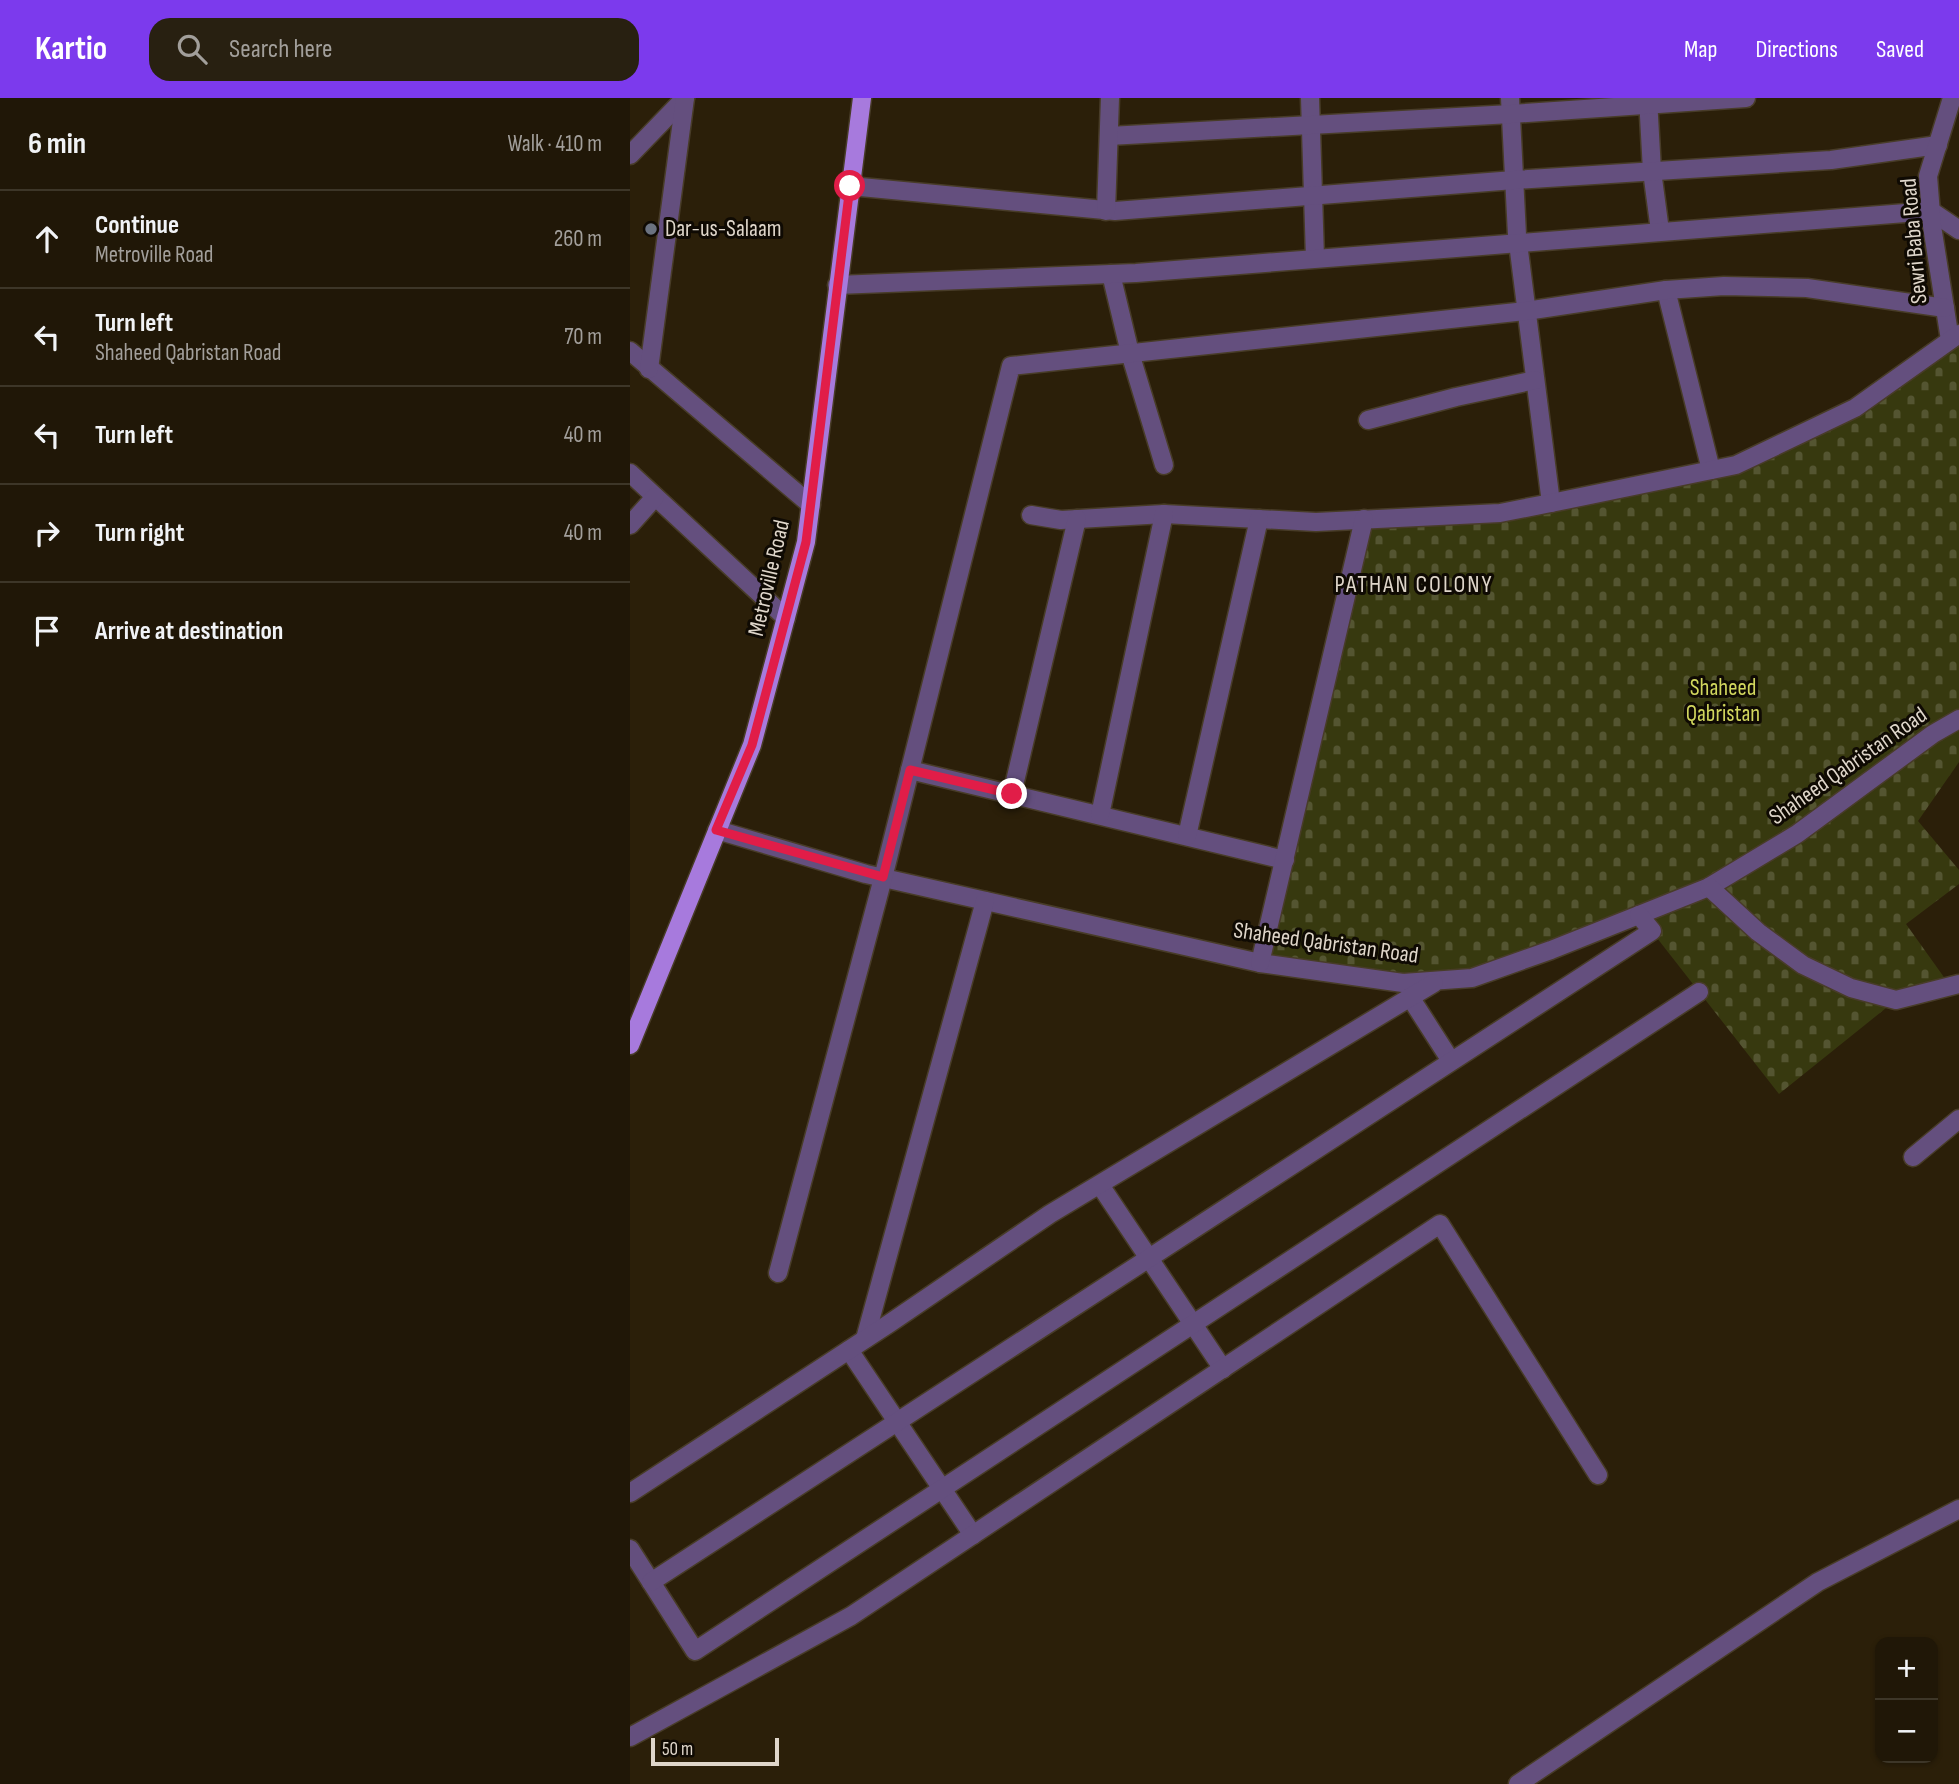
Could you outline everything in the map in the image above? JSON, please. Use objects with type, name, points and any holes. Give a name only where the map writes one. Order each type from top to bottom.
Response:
[{"type":"main road","name":"Metroville Road","points":[[630,1045],[752,745],[806,542],[862,98]]},
{"type":"street","points":[[630,155],[685,98],[649,369]]},
{"type":"street","points":[[1106,211],[1110,98]]},
{"type":"street","points":[[1310,98],[1315,258]]},
{"type":"street","points":[[1109,136],[1311,125],[1511,106],[1746,98]]},
{"type":"street","name":"Sewri Baba Road","points":[[1952,98],[1928,176],[1945,309],[1954,337]]},
{"type":"street","points":[[1648,101],[1652,171],[1660,231]]},
{"type":"street","points":[[1511,106],[1518,242],[1551,503]]},
{"type":"street","points":[[850,186],[1106,211],[1514,180],[1831,160],[1938,145]]},
{"type":"street","points":[[837,285],[1111,274],[1931,211],[1959,230]]},
{"type":"street","points":[[1111,274],[1130,353],[1164,465]]},
{"type":"street","points":[[778,1273],[883,877],[1011,366],[1526,311],[1666,290],[1724,286],[1807,288],[1945,309]]},
{"type":"street","points":[[1666,290],[1711,471]]},
{"type":"street","points":[[1031,515],[1061,520],[1164,514],[1316,522],[1500,513],[1736,465],[1855,408],[1954,337]]},
{"type":"street","points":[[630,351],[811,505]]},
{"type":"street","points":[[1368,420],[1535,380]]},
{"type":"street","points":[[630,473],[786,618]]},
{"type":"street","points":[[630,525],[655,497]]},
{"type":"street","points":[[1100,816],[1164,514]]},
{"type":"street","points":[[1012,794],[1077,519]]},
{"type":"street","points":[[1187,836],[1259,519]]},
{"type":"street","points":[[1261,963],[1364,519]]},
{"type":"street","name":"Shaheed Qabristan Road","points":[[716,830],[883,877],[1261,963],[1404,983],[1472,978],[1551,950],[1709,887],[1797,834],[1933,734],[1959,719]]},
{"type":"street","points":[[910,770],[1285,860]]},
{"type":"street","points":[[1709,887],[1758,932],[1803,965],[1850,988],[1896,1000],[1959,984]]},
{"type":"street","points":[[865,1339],[985,901]]},
{"type":"street","points":[[651,1582],[1652,931],[1639,915]]},
{"type":"street","points":[[630,1493],[1050,1214],[1438,981]]},
{"type":"street","points":[[630,1549],[695,1651],[1699,992]]},
{"type":"street","points":[[1410,997],[1451,1061]]},
{"type":"street","points":[[1913,1157],[1959,1119]]},
{"type":"street","points":[[1100,1185],[1223,1369]]},
{"type":"street","points":[[630,1737],[851,1616],[1440,1224],[1598,1475]]},
{"type":"street","points":[[849,1350],[973,1535]]},
{"type":"street","points":[[1518,1784],[1818,1582],[1959,1509]]},
{"type":"green space","name":"Shaheed Qabristan","points":[[1959,334],[1959,762],[1918,821],[1959,870],[1959,884],[1906,924],[1951,987],[1896,1000],[1779,1094],[1639,915],[1472,978],[1403,983],[1266,964],[1364,520],[1500,513],[1736,465],[1855,408]]},
{"type":"place","name":"Dar-us-Salaam","points":[[651,229]]},
{"type":"district","name":"PATHAN COLONY","points":[[1414,584]]},
{"type":"route","points":[[850,186],[806,542],[752,745],[716,830],[883,877],[910,770],[1012,794]]}]
